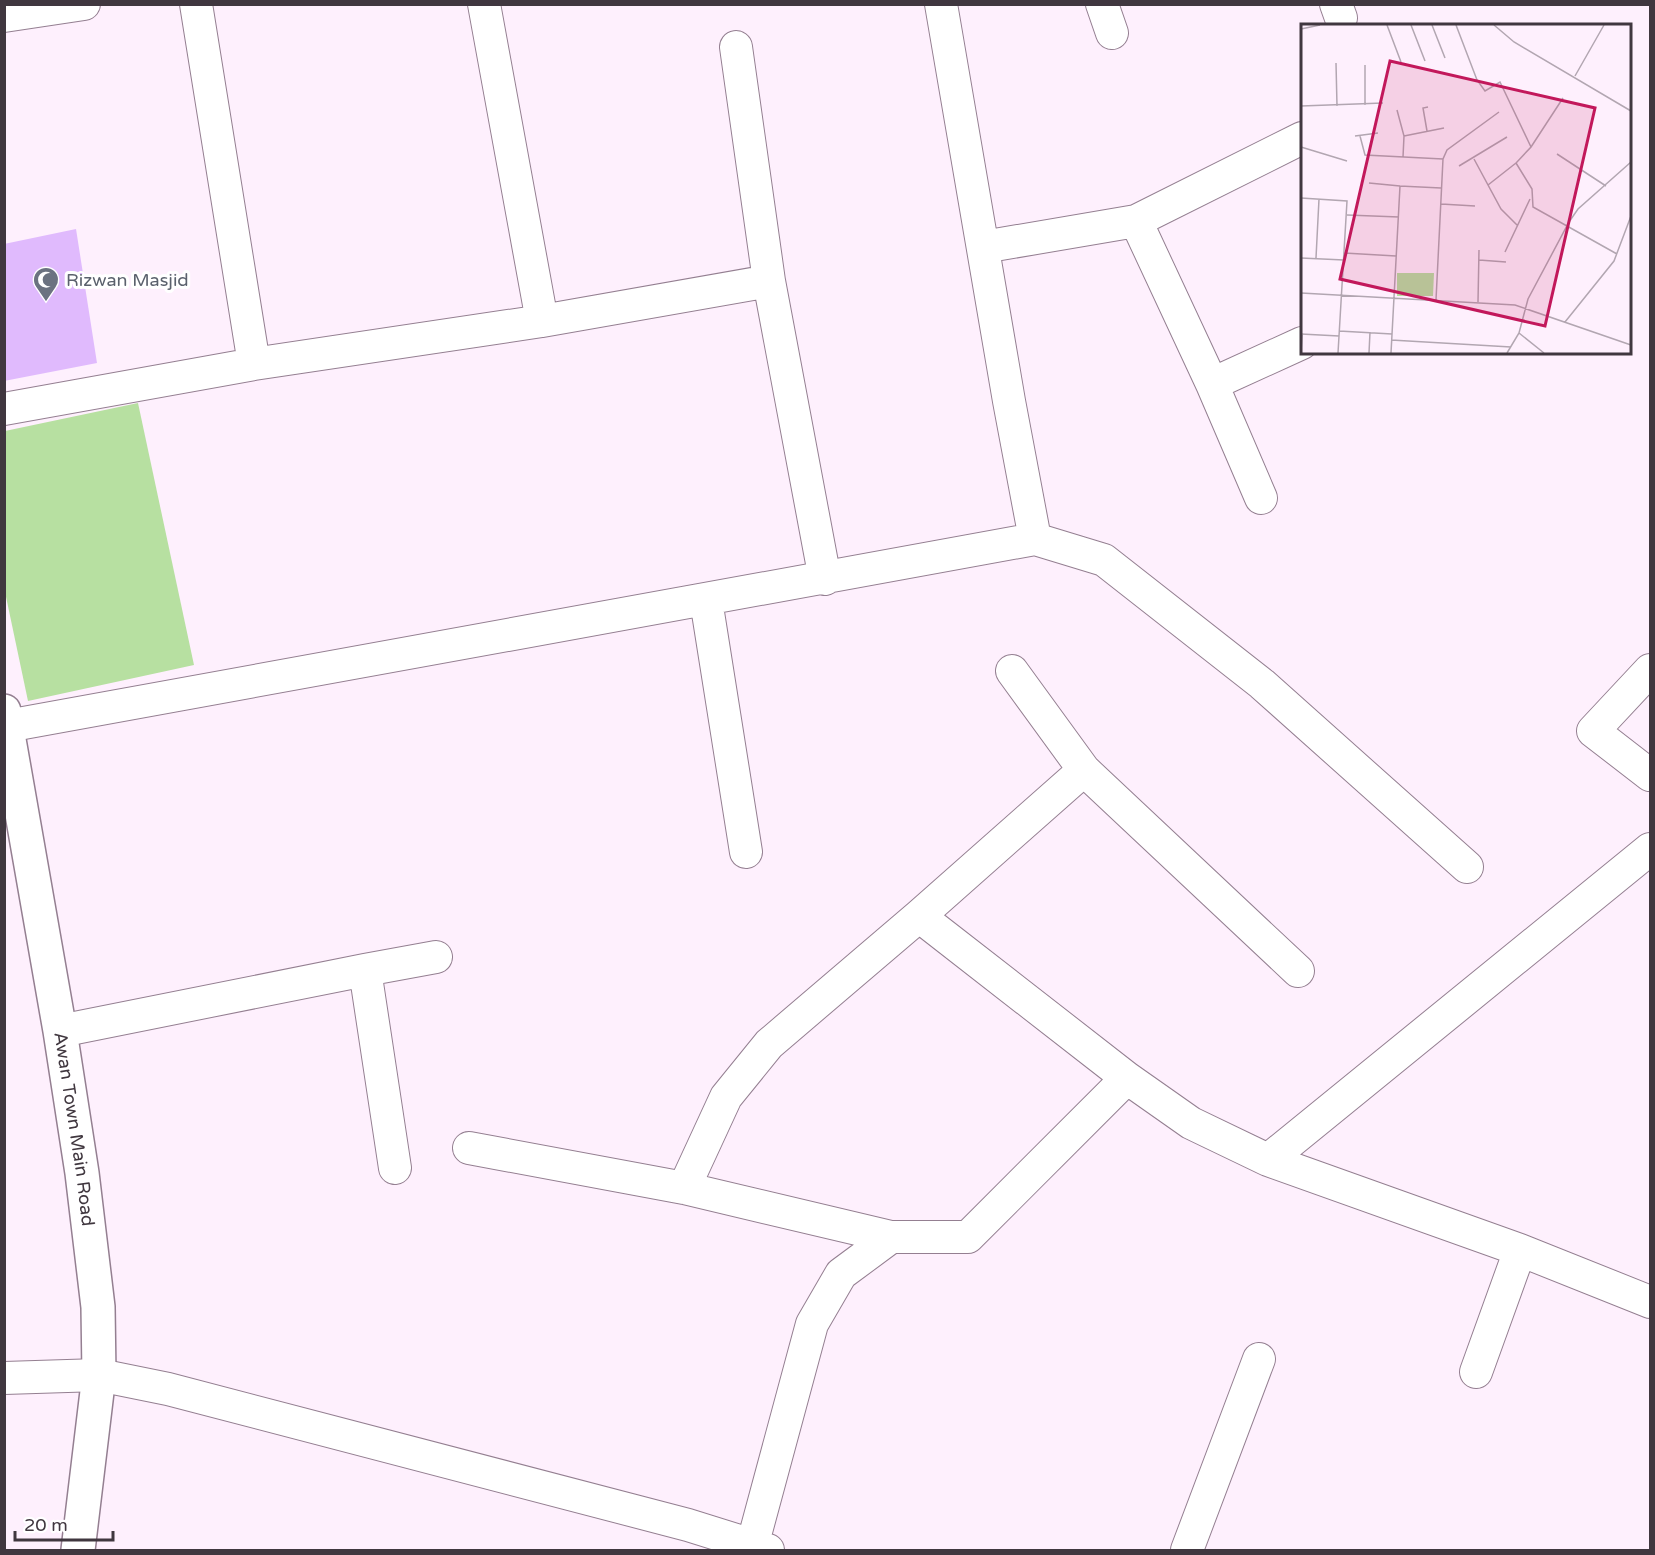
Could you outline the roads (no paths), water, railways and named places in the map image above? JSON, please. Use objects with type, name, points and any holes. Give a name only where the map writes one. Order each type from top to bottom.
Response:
[{"type":"street","points":[[4,16],[84,4]]},
{"type":"street","points":[[196,4],[254,364]]},
{"type":"street","points":[[484,4],[542,321]]},
{"type":"street","points":[[941,4],[1035,539]]},
{"type":"street","points":[[735,47],[769,281],[825,579]]},
{"type":"street","points":[[983,247],[1136,221],[1301,138]]},
{"type":"street","points":[[1136,221],[1212,384],[1261,498]]},
{"type":"street","points":[[4,409],[254,364],[542,321],[769,281]]},
{"type":"street","points":[[1212,384],[1301,343]]},
{"type":"street","points":[[6,718],[706,600],[1035,539],[1104,560],[1262,684],[1467,867]]},
{"type":"street","points":[[706,600],[746,852]]},
{"type":"street","points":[[1650,670],[1593,731],[1650,775]]},
{"type":"street","points":[[1012,671],[1084,770],[1298,971]]},
{"type":"street","name":"Awan Town Main Road","points":[[6,718],[60,1031],[82,1173],[98,1306],[99,1376],[78,1551]]},
{"type":"street","points":[[684,1188],[726,1097],[769,1044],[919,916],[1084,770]]},
{"type":"street","points":[[1269,1160],[1650,849]]},
{"type":"street","points":[[919,916],[1127,1078],[1191,1124],[1269,1160],[1520,1251],[1650,1302]]},
{"type":"street","points":[[60,1031],[436,957]]},
{"type":"street","points":[[365,970],[395,1168]]},
{"type":"street","points":[[469,1148],[684,1188],[891,1237],[968,1238],[1127,1078]]},
{"type":"street","points":[[4,1378],[99,1376],[168,1389],[688,1524],[757,1549],[812,1324],[841,1274],[891,1237]]},
{"type":"street","points":[[1476,1372],[1520,1251]]},
{"type":"street","points":[[1187,1551],[1259,1359]]},
{"type":"place","name":"Rizwan Masjid","points":[[46,303]]}]
